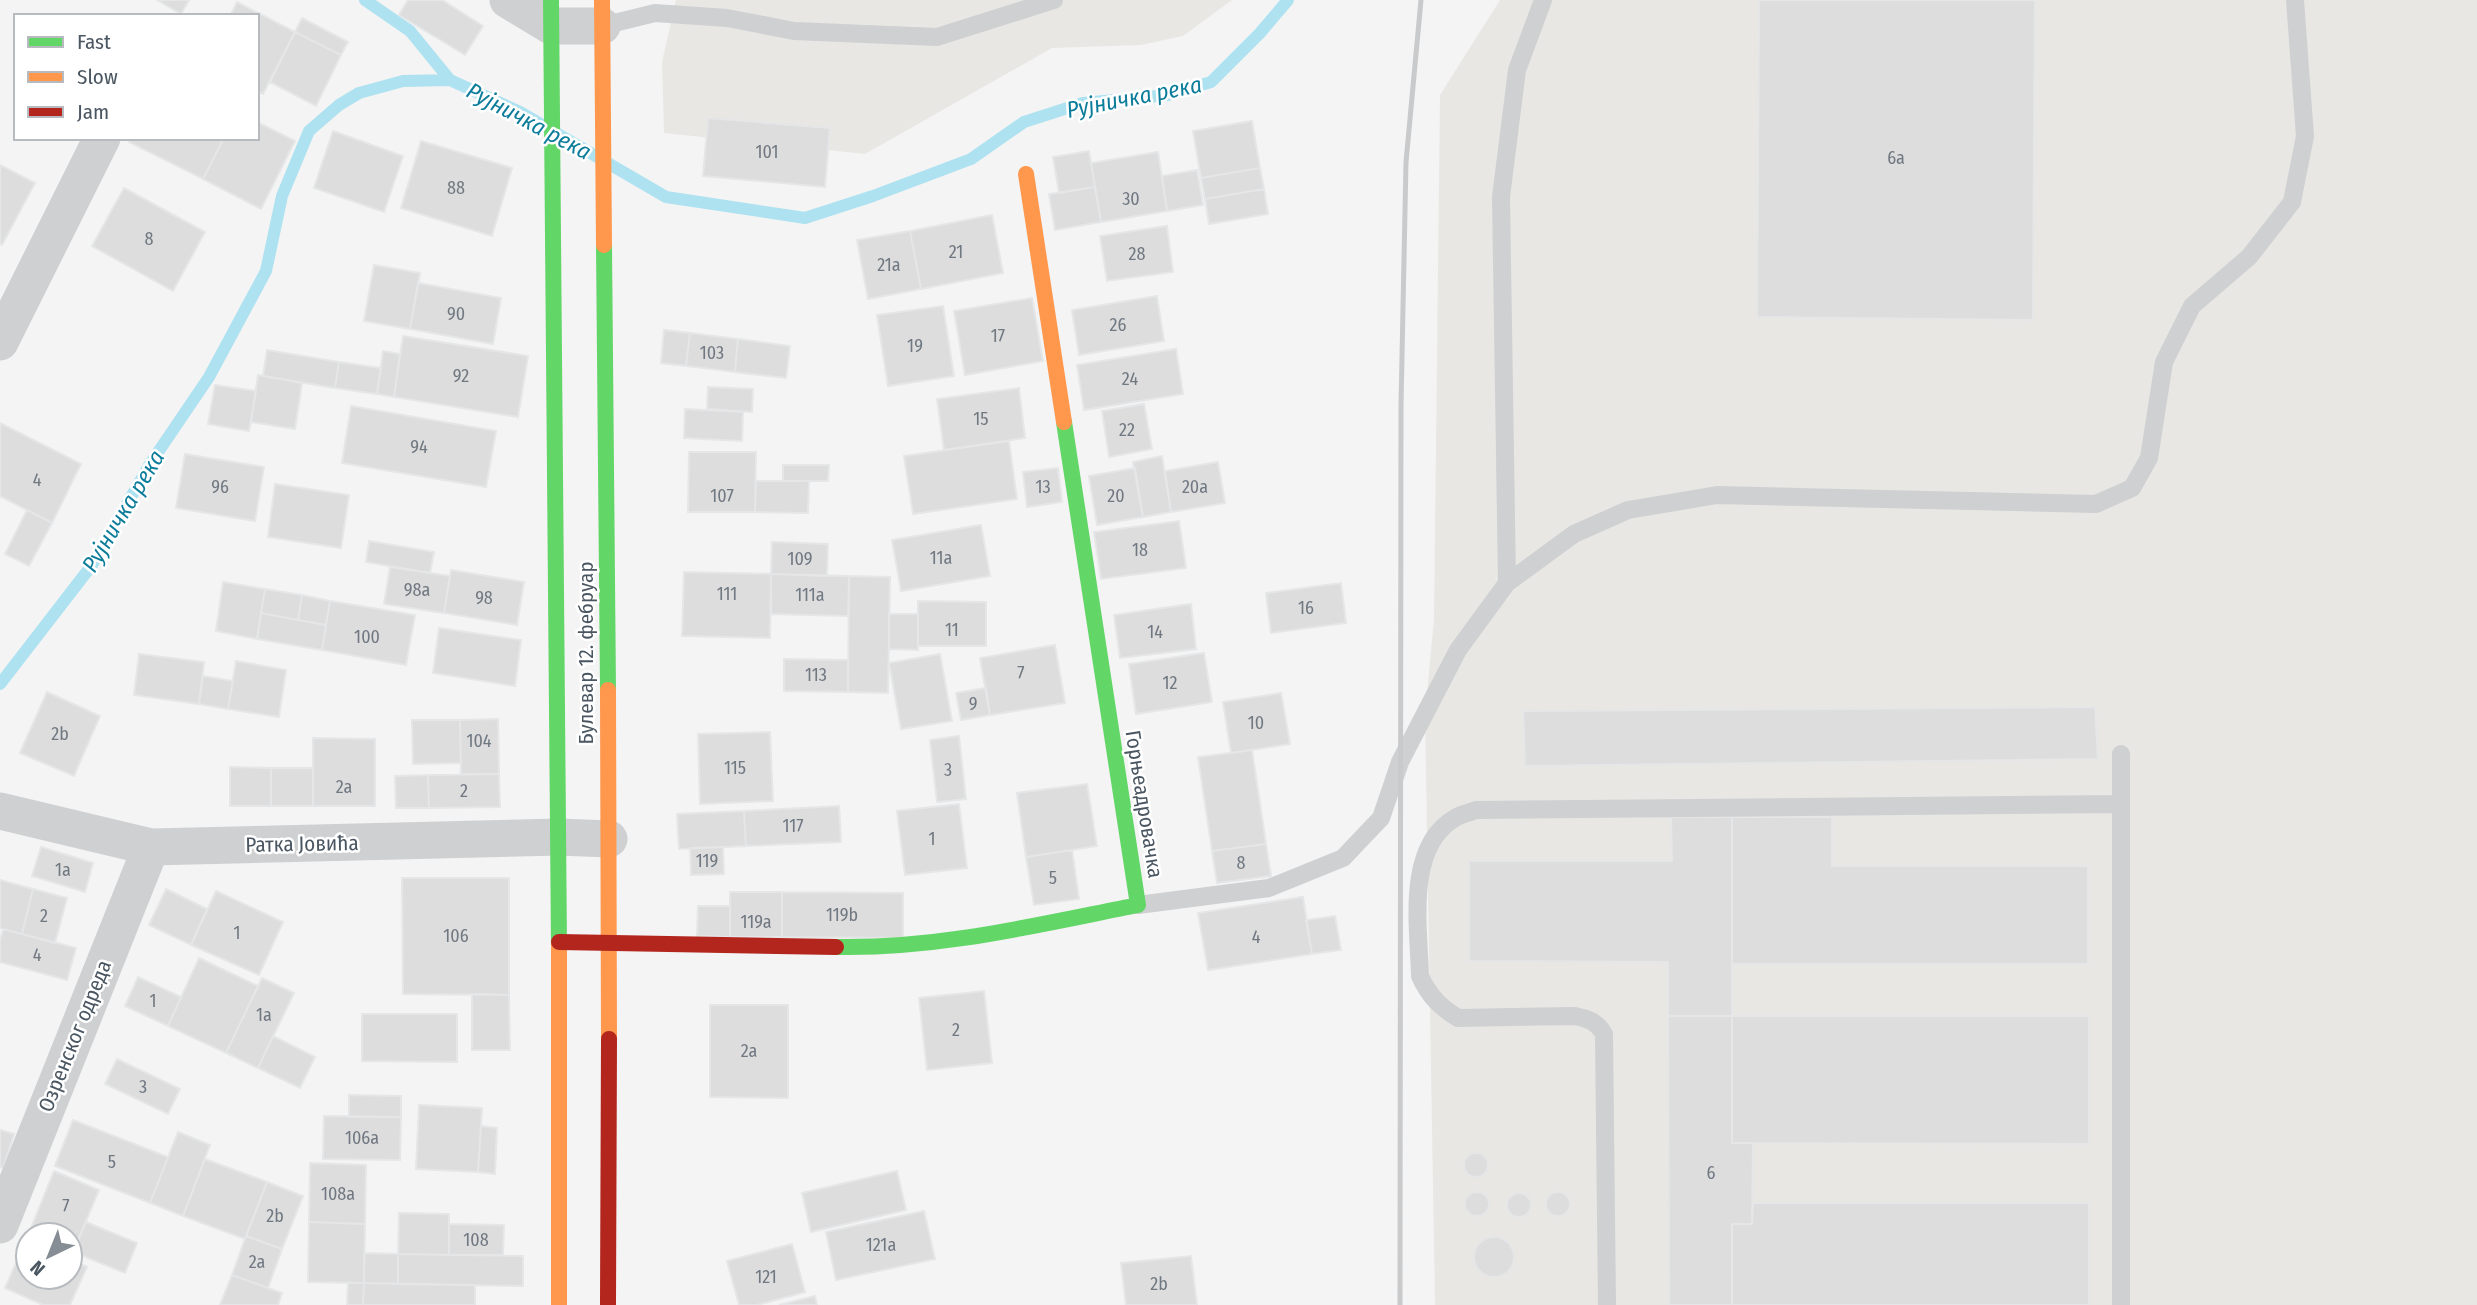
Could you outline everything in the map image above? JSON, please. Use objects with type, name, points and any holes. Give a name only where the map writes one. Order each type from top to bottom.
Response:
[{"type":"main road","name":"Булевар 12. фебруар","points":[[551,13],[559,837],[559,1305]]},
{"type":"main road","name":"Булевар 12. фебруар","points":[[602,13],[610,942],[608,1305]]},
{"type":"main road","name":"Горњеадровачка","points":[[559,942],[867,948],[965,940],[1138,905],[1026,174]]},
{"type":"street","points":[[508,0],[551,13],[602,13]]},
{"type":"street","points":[[0,342],[101,140]]},
{"type":"street","name":"Ратка Јовића","points":[[0,811],[151,847],[559,837],[609,839]]},
{"type":"street","name":"Озренског одреда","points":[[0,1225],[151,847]]},
{"type":"lane","points":[[602,13],[654,6],[794,30],[937,37],[1054,0]]},
{"type":"lane","points":[[1507,583],[1501,197],[1517,70],[1543,0]]},
{"type":"lane","points":[[1138,905],[1269,888],[1343,858],[1381,818],[1400,762],[1458,650],[1507,583],[1574,534],[1628,510],[1717,495],[2096,504],[2132,488],[2150,458],[2164,362],[2192,306],[2249,257],[2292,202],[2305,136],[2295,0]]},
{"type":"lane","points":[[2121,754],[2121,1305]]},
{"type":"lane","points":[[1607,1305],[1604,1034],[1599,1026],[1586,1018],[1458,1018],[1436,1002],[1426,990],[1420,976],[1419,877],[1434,837],[1454,818],[1476,810],[2121,804]]},
{"type":"shaded area","points":[[676,0],[1232,0],[1183,36],[1141,45],[1052,48],[865,154],[664,133],[662,62]]},
{"type":"shaded area","points":[[1500,0],[2477,0],[2477,1305],[1435,1305],[1425,714],[1434,619],[1440,95]]},
{"type":"building","points":[[157,0],[189,0],[181,14]]},
{"type":"building","points":[[408,0],[442,0],[483,26],[465,55],[399,15]]},
{"type":"building","points":[[1759,0],[2035,0],[2033,320],[1757,317]]},
{"type":"building","points":[[237,2],[295,32],[263,94],[259,92],[259,14],[231,14]]},
{"type":"building","points":[[302,18],[348,42],[341,55],[295,32]]},
{"type":"building","points":[[295,32],[341,55],[316,106],[270,82]]},
{"type":"building","points":[[708,118],[830,128],[825,187],[703,176]]},
{"type":"building","points":[[1252,121],[1260,168],[1201,178],[1193,131]]},
{"type":"building","points":[[259,123],[295,141],[261,209],[203,179],[223,140],[259,140]]},
{"type":"building","points":[[333,131],[403,156],[384,212],[314,188]]},
{"type":"building","points":[[130,140],[223,140],[203,179],[129,142]]},
{"type":"building","points":[[421,141],[512,168],[492,236],[401,208]]},
{"type":"building","points":[[1089,151],[1095,187],[1059,193],[1053,157]]},
{"type":"building","points":[[1158,152],[1167,211],[1101,222],[1091,163]]},
{"type":"building","points":[[0,165],[35,183],[2,245],[0,244]]},
{"type":"building","points":[[1260,168],[1264,189],[1205,199],[1201,178]]},
{"type":"building","points":[[1197,170],[1203,205],[1167,211],[1162,176]]},
{"type":"building","points":[[1095,187],[1101,222],[1055,230],[1049,194]]},
{"type":"building","points":[[124,188],[205,232],[173,291],[92,246]]},
{"type":"building","points":[[1264,189],[1268,214],[1209,224],[1205,199]]},
{"type":"building","points":[[992,215],[1003,273],[921,289],[910,231]]},
{"type":"building","points":[[1167,226],[1173,272],[1107,281],[1100,236]]},
{"type":"building","points":[[910,231],[921,289],[868,299],[857,240]]},
{"type":"building","points":[[374,265],[420,273],[410,329],[364,321]]},
{"type":"building","points":[[418,283],[501,298],[493,344],[410,329]]},
{"type":"building","points":[[1157,296],[1164,341],[1079,355],[1072,310]]},
{"type":"building","points":[[1032,298],[1043,361],[965,375],[954,311]]},
{"type":"building","points":[[943,306],[954,376],[888,386],[877,315]]},
{"type":"building","points":[[664,330],[690,333],[686,366],[661,363]]},
{"type":"building","points":[[690,333],[738,339],[735,372],[686,366]]},
{"type":"building","points":[[403,336],[528,356],[518,417],[394,397]]},
{"type":"building","points":[[738,339],[790,346],[786,378],[735,372]]},
{"type":"building","points":[[1176,349],[1183,394],[1084,410],[1077,365]]},
{"type":"building","points":[[267,350],[339,362],[335,388],[263,376]]},
{"type":"building","points":[[383,351],[400,354],[394,397],[377,394]]},
{"type":"building","points":[[339,362],[381,368],[377,394],[335,388]]},
{"type":"building","points":[[258,375],[302,383],[295,429],[251,422]]},
{"type":"building","points":[[215,385],[256,391],[249,431],[208,424]]},
{"type":"building","points":[[708,387],[753,389],[752,412],[707,409]]},
{"type":"building","points":[[1019,388],[1025,438],[944,450],[937,399]]},
{"type":"building","points":[[1144,404],[1152,449],[1109,457],[1102,411]]},
{"type":"building","points":[[351,406],[496,431],[486,487],[342,463]]},
{"type":"building","points":[[685,409],[743,412],[742,441],[684,438]]},
{"type":"building","points":[[0,423],[81,464],[52,523],[0,496]]},
{"type":"building","points":[[1009,441],[1017,499],[913,514],[904,456]]},
{"type":"building","points":[[689,452],[756,452],[755,512],[688,512]]},
{"type":"building","points":[[185,454],[264,467],[255,521],[176,508]]},
{"type":"building","points":[[1162,456],[1171,512],[1143,517],[1133,462]]},
{"type":"building","points":[[1218,462],[1225,503],[1171,512],[1165,471]]},
{"type":"building","points":[[783,465],[829,465],[828,481],[783,481]]},
{"type":"building","points":[[1058,468],[1062,502],[1027,507],[1023,472]]},
{"type":"building","points":[[1135,468],[1143,517],[1097,525],[1089,476]]},
{"type":"building","points":[[756,481],[809,481],[808,513],[755,512]]},
{"type":"building","points":[[275,484],[349,495],[341,548],[268,537]]},
{"type":"building","points":[[27,510],[52,523],[29,566],[5,554]]},
{"type":"building","points":[[1179,521],[1186,568],[1101,579],[1094,532]]},
{"type":"building","points":[[981,525],[990,576],[901,591],[892,540]]},
{"type":"building","points":[[369,541],[434,552],[430,573],[366,562]]},
{"type":"building","points":[[772,542],[828,544],[827,576],[771,574]]},
{"type":"building","points":[[390,567],[450,576],[444,613],[384,604]]},
{"type":"building","points":[[451,570],[524,582],[517,625],[444,613]]},
{"type":"building","points":[[684,572],[771,574],[770,638],[682,636]]},
{"type":"building","points":[[771,574],[849,576],[848,616],[771,614]]},
{"type":"building","points":[[849,576],[890,577],[888,693],[848,692]]},
{"type":"building","points":[[223,582],[265,589],[257,639],[216,631]]},
{"type":"building","points":[[1341,583],[1346,623],[1271,633],[1266,593]]},
{"type":"building","points":[[265,589],[302,595],[298,620],[261,613]]},
{"type":"building","points":[[302,595],[330,601],[326,625],[298,620]]},
{"type":"building","points":[[330,601],[415,615],[406,665],[322,650]]},
{"type":"building","points":[[918,601],[986,602],[986,646],[918,646]]},
{"type":"building","points":[[1191,604],[1196,649],[1120,658],[1114,615]]},
{"type":"building","points":[[261,613],[326,625],[322,650],[257,639]]},
{"type":"building","points":[[889,614],[918,614],[918,650],[889,649]]},
{"type":"building","points":[[439,628],[521,640],[515,686],[433,673]]},
{"type":"building","points":[[1055,645],[1065,703],[990,715],[980,658]]},
{"type":"building","points":[[1204,653],[1212,702],[1136,714],[1129,664]]},
{"type":"building","points":[[139,654],[204,662],[199,704],[134,695]]},
{"type":"building","points":[[940,654],[952,721],[901,729],[889,663]]},
{"type":"building","points":[[784,659],[848,660],[848,692],[784,691]]},
{"type":"building","points":[[236,661],[286,670],[279,717],[228,709]]},
{"type":"building","points":[[203,676],[233,681],[228,709],[199,704]]},
{"type":"building","points":[[986,688],[990,715],[961,720],[956,693]]},
{"type":"building","points":[[47,692],[100,716],[74,776],[20,753]]},
{"type":"building","points":[[1281,693],[1290,744],[1231,753],[1223,702]]},
{"type":"building","points":[[2095,707],[2098,759],[1525,766],[1523,711]]},
{"type":"building","points":[[498,719],[499,774],[461,774],[460,720]]},
{"type":"building","points":[[412,720],[460,720],[461,763],[413,764]]},
{"type":"building","points":[[770,732],[773,801],[700,804],[698,734]]},
{"type":"building","points":[[959,736],[966,799],[937,802],[930,740]]},
{"type":"building","points":[[313,738],[375,739],[375,806],[313,806]]},
{"type":"building","points":[[1252,750],[1266,844],[1212,851],[1198,757]]},
{"type":"building","points":[[230,767],[271,768],[271,806],[230,806]]},
{"type":"building","points":[[271,768],[313,768],[313,806],[271,806]]},
{"type":"building","points":[[499,774],[500,807],[429,808],[428,775]]},
{"type":"building","points":[[428,775],[429,808],[396,808],[395,776]]},
{"type":"building","points":[[1087,784],[1097,846],[1026,857],[1017,793]]},
{"type":"building","points":[[959,804],[967,868],[905,875],[897,811]]},
{"type":"building","points":[[839,806],[841,842],[746,846],[744,811]]},
{"type":"building","points":[[744,811],[746,846],[679,849],[677,814]]},
{"type":"building","points":[[1671,817],[1732,817],[1732,1016],[1668,1016],[1668,962],[1469,961],[1469,861],[1672,861]]},
{"type":"building","points":[[1732,817],[1832,817],[1832,866],[2088,866],[2088,964],[1732,964]]},
{"type":"building","points":[[1266,844],[1271,876],[1217,883],[1212,851]]},
{"type":"building","points":[[41,847],[93,863],[85,892],[32,876]]},
{"type":"building","points":[[723,847],[724,874],[691,875],[690,848]]},
{"type":"building","points":[[1072,850],[1079,899],[1034,905],[1026,857]]},
{"type":"building","points":[[402,878],[509,878],[509,995],[403,994]]},
{"type":"building","points":[[0,880],[33,889],[22,934],[0,928]]},
{"type":"building","points":[[33,889],[67,898],[55,943],[22,934]]},
{"type":"building","points":[[166,889],[207,909],[191,945],[149,925]]},
{"type":"building","points":[[216,891],[283,922],[259,975],[191,945]]},
{"type":"building","points":[[730,892],[782,892],[782,937],[730,937]]},
{"type":"building","points":[[782,892],[903,893],[903,938],[782,937]]},
{"type":"building","points":[[1303,897],[1312,954],[1208,970],[1198,913]]},
{"type":"building","points":[[698,906],[730,906],[730,937],[697,936]]},
{"type":"building","points":[[1335,916],[1341,950],[1312,954],[1306,920]]},
{"type":"building","points":[[3,929],[76,948],[67,980],[0,962]]},
{"type":"building","points":[[199,958],[258,986],[226,1053],[168,1026]]},
{"type":"building","points":[[138,977],[181,997],[168,1026],[125,1006]]},
{"type":"building","points":[[262,978],[294,993],[258,1068],[226,1053]]},
{"type":"building","points":[[984,991],[992,1063],[927,1070],[919,998]]},
{"type":"building","points":[[472,994],[509,995],[510,1050],[472,1050]]},
{"type":"building","points":[[710,1005],[788,1005],[788,1098],[710,1097]]},
{"type":"building","points":[[362,1014],[457,1014],[457,1062],[362,1061]]},
{"type":"building","points":[[1668,1016],[1732,1016],[1732,1143],[1753,1143],[1752,1224],[1732,1224],[1732,1305],[1669,1305]]},
{"type":"building","points":[[1732,1016],[2089,1016],[2089,1144],[1732,1143]]},
{"type":"building","points":[[273,1036],[315,1057],[300,1088],[258,1068]]},
{"type":"building","points":[[117,1059],[180,1089],[168,1114],[105,1084]]},
{"type":"building","points":[[349,1095],[401,1096],[401,1117],[349,1117]]},
{"type":"building","points":[[419,1105],[482,1108],[478,1172],[416,1169]]},
{"type":"building","points":[[324,1116],[401,1117],[400,1160],[323,1159]]},
{"type":"building","points":[[73,1120],[168,1157],[150,1203],[55,1166]]},
{"type":"building","points":[[481,1126],[497,1128],[495,1174],[478,1172]]},
{"type":"building","points":[[0,1130],[14,1134],[3,1168],[0,1167]]},
{"type":"building","points":[[178,1132],[210,1145],[183,1216],[150,1203]]},
{"type":"building","points":[[1476,1153],[1485,1156],[1488,1165],[1485,1174],[1476,1177],[1467,1174],[1464,1165],[1467,1156]]},
{"type":"building","points":[[205,1159],[267,1182],[245,1239],[183,1216]]},
{"type":"building","points":[[310,1163],[366,1165],[365,1224],[309,1222]]},
{"type":"building","points":[[54,1171],[99,1190],[84,1226],[84,1221],[34,1221]]},
{"type":"building","points":[[897,1171],[906,1210],[811,1232],[802,1193]]},
{"type":"building","points":[[267,1182],[303,1196],[282,1249],[246,1236]]},
{"type":"building","points":[[1477,1192],[1486,1195],[1489,1204],[1486,1213],[1477,1216],[1468,1213],[1465,1204],[1468,1195]]},
{"type":"building","points":[[1558,1192],[1567,1195],[1570,1204],[1567,1213],[1558,1216],[1549,1213],[1546,1204],[1549,1195]]},
{"type":"building","points":[[1519,1193],[1528,1196],[1531,1205],[1528,1214],[1519,1217],[1510,1214],[1507,1205],[1510,1196]]},
{"type":"building","points":[[1753,1203],[2089,1203],[2089,1305],[1732,1305],[1732,1224],[1752,1224]]},
{"type":"building","points":[[924,1211],[935,1259],[836,1280],[826,1232]]},
{"type":"building","points":[[399,1213],[449,1214],[449,1255],[398,1254]]},
{"type":"building","points":[[86,1222],[137,1243],[125,1273],[84,1256]]},
{"type":"building","points":[[309,1222],[365,1224],[364,1283],[308,1282]]},
{"type":"building","points":[[449,1224],[504,1225],[503,1255],[449,1255]]},
{"type":"building","points":[[246,1236],[282,1249],[268,1288],[232,1275]]},
{"type":"building","points":[[1494,1237],[1502,1238],[1508,1243],[1513,1249],[1513,1265],[1508,1271],[1502,1276],[1494,1277],[1486,1276],[1480,1271],[1475,1265],[1474,1257],[1475,1249],[1480,1243],[1486,1238]]},
{"type":"building","points":[[792,1244],[805,1292],[757,1305],[739,1305],[727,1261]]},
{"type":"building","points":[[364,1253],[398,1254],[398,1284],[364,1283]]},
{"type":"building","points":[[398,1254],[523,1256],[523,1286],[398,1284]]},
{"type":"building","points":[[1191,1256],[1197,1305],[1126,1305],[1121,1263]]},
{"type":"building","points":[[14,1267],[14,1291],[76,1291],[70,1305],[43,1305],[5,1288]]},
{"type":"building","points":[[232,1275],[282,1293],[278,1305],[220,1305]]},
{"type":"building","points":[[348,1283],[364,1283],[363,1305],[347,1305]]},
{"type":"building","points":[[364,1283],[475,1285],[475,1305],[363,1305]]},
{"type":"building","points":[[815,1296],[817,1305],[779,1305]]},
{"type":"waterway","points":[[365,0],[410,31],[450,80]]},
{"type":"waterway","name":"Рујничка река","points":[[0,684],[92,565],[150,464],[209,377],[266,271],[282,196],[309,131],[339,105],[359,93],[403,81],[450,80],[520,112],[666,197],[805,218],[971,159],[1024,122],[1083,103],[1168,95],[1211,82],[1260,33],[1288,0]]},
{"type":"railway","points":[[1400,1305],[1401,405],[1406,162],[1421,0]]},
{"type":"traffic: fast","points":[[551,0],[559,946]]},
{"type":"traffic: fast","points":[[604,245],[608,690]]},
{"type":"traffic: fast","points":[[836,947],[874,947],[950,940],[1138,905],[1064,422]]},
{"type":"traffic: slow","points":[[602,0],[604,245]]},
{"type":"traffic: slow","points":[[1026,174],[1064,422]]},
{"type":"traffic: slow","points":[[608,690],[609,1039]]},
{"type":"traffic: slow","points":[[559,946],[559,1305]]},
{"type":"traffic: jam","points":[[559,942],[836,947]]},
{"type":"traffic: jam","points":[[608,1305],[609,1039]]}]
